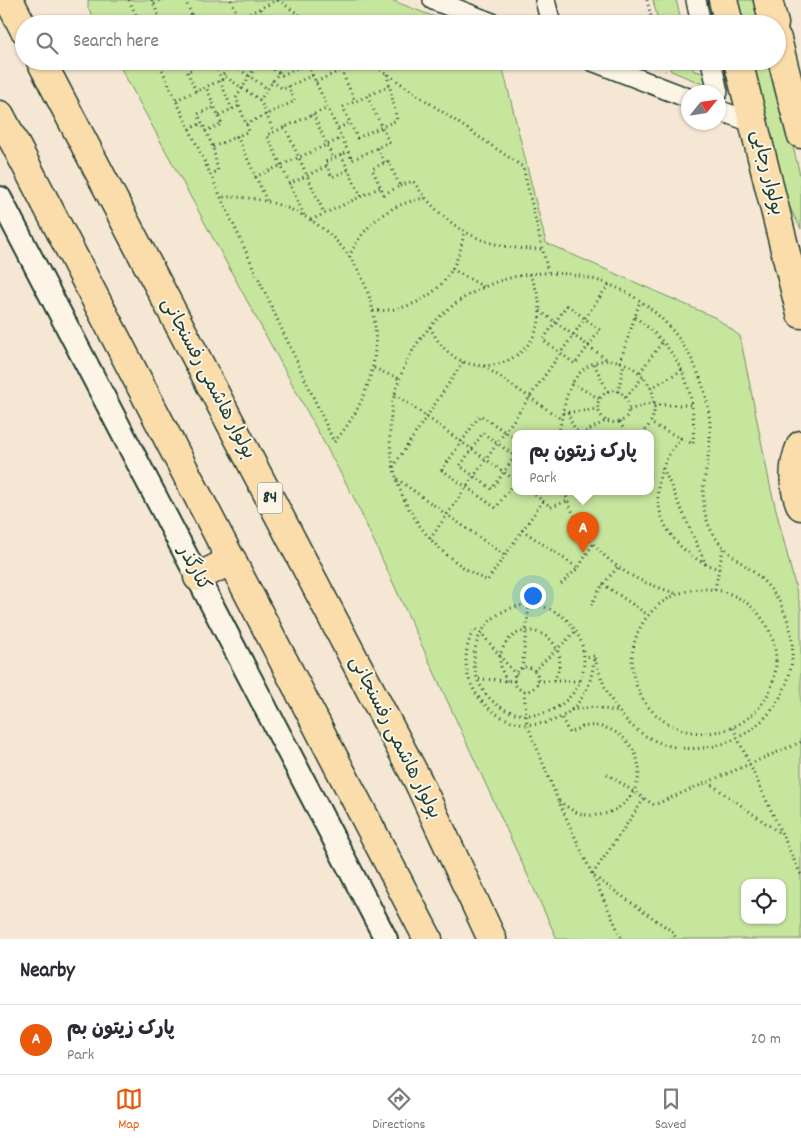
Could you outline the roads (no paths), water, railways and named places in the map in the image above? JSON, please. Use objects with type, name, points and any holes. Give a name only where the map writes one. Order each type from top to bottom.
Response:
[{"type":"main road","points":[[9,0],[17,15]]},
{"type":"main road","points":[[723,0],[727,15]]},
{"type":"main road","points":[[768,0],[772,15]]},
{"type":"main road","name":"بولوار هاشمی رفسنجانی","points":[[46,70],[413,772],[492,939]]},
{"type":"main road","name":"بولوار رجایی","points":[[740,70],[800,309]]},
{"type":"main road","points":[[785,70],[801,134]]},
{"type":"main road","points":[[0,115],[428,939]]},
{"type":"main road","points":[[801,446],[796,460],[794,476],[796,492],[801,506]]},
{"type":"main road","points":[[198,578],[232,560]]},
{"type":"street","points":[[433,0],[471,15]]},
{"type":"street","points":[[544,0],[548,15]]},
{"type":"street","points":[[696,0],[700,15]]},
{"type":"street","points":[[615,70],[681,95]]},
{"type":"street","points":[[713,70],[716,85]]},
{"type":"street","points":[[726,113],[754,123]]},
{"type":"street","name":"کنارگذر","points":[[0,198],[386,939]]},
{"type":"place","name":"پارک زیتون بم","points":[[583,553]]}]
